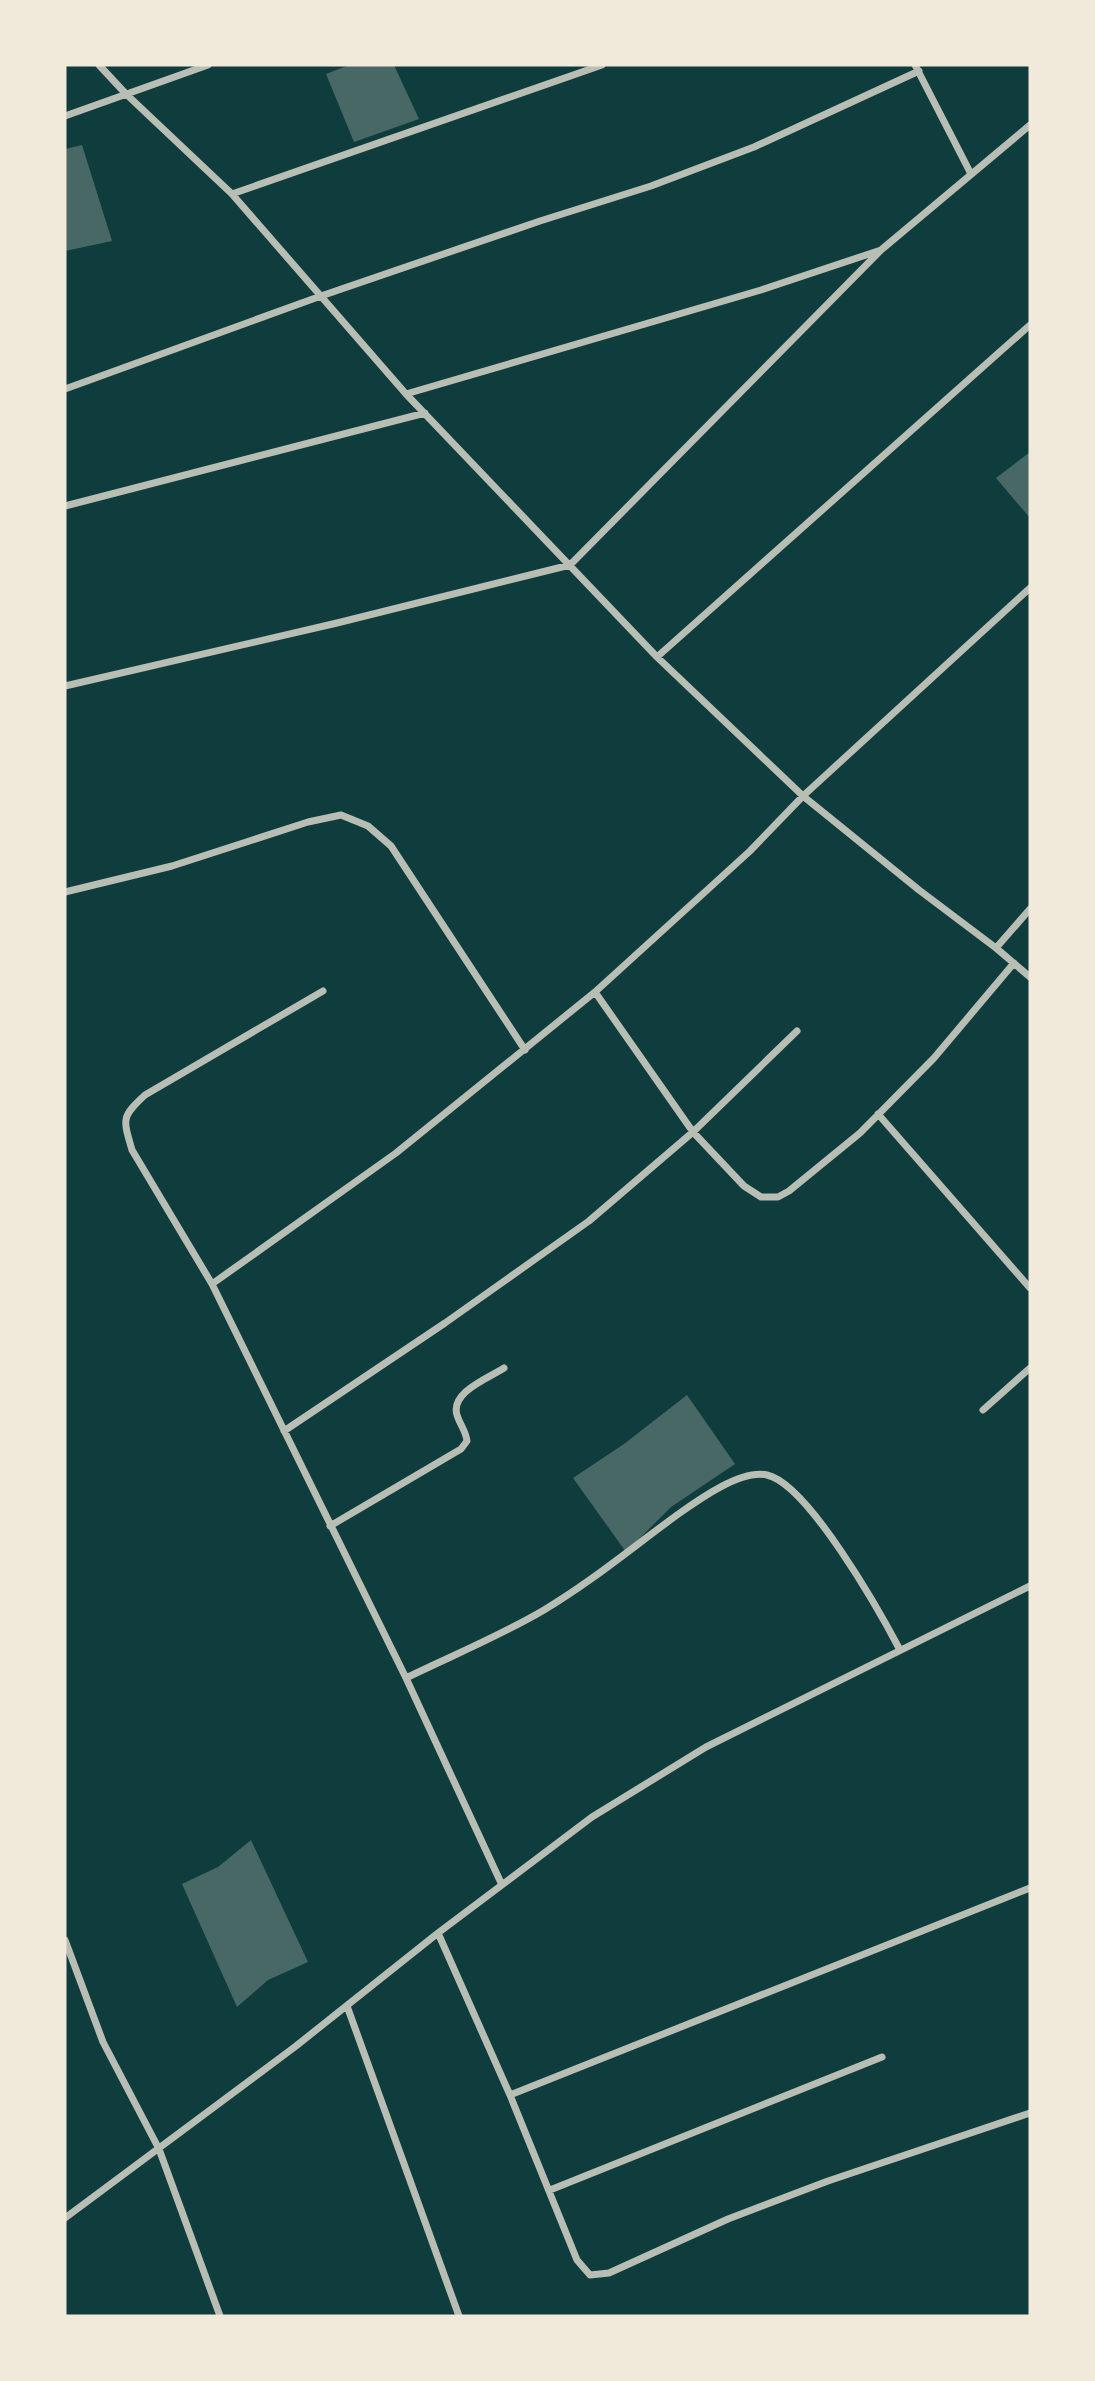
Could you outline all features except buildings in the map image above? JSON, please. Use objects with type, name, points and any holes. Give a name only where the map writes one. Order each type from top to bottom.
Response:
[{"type":"street","points":[[99,65],[232,194],[406,394],[657,657],[803,796],[1030,977]]},
{"type":"street","points":[[65,116],[208,65]]},
{"type":"street","points":[[232,194],[602,65]]},
{"type":"street","points":[[65,389],[321,296],[651,186],[728,157],[917,68],[971,174]]},
{"type":"street","points":[[65,686],[570,565],[881,250],[1030,125]]},
{"type":"street","points":[[406,394],[761,290],[881,250]]},
{"type":"street","points":[[657,657],[1030,325]]},
{"type":"street","points":[[65,506],[425,414]]},
{"type":"street","points":[[212,1284],[396,1153],[595,992],[750,851],[803,796],[1030,588]]},
{"type":"street","points":[[65,892],[172,866],[308,822],[341,815],[368,826],[391,846],[525,1050]]},
{"type":"street","points":[[996,948],[1030,909]]},
{"type":"street","points":[[595,992],[693,1132],[744,1186],[761,1197],[778,1197],[860,1133],[934,1058],[1014,963]]},
{"type":"street","points":[[323,991],[145,1095],[128,1111],[125,1125],[132,1150],[212,1284],[406,1678],[502,1885]]},
{"type":"street","points":[[284,1431],[445,1323],[589,1221],[693,1132],[797,1031]]},
{"type":"street","points":[[878,1114],[1030,1288]]},
{"type":"street","points":[[330,1526],[461,1449],[467,1441],[466,1432],[457,1414],[461,1395],[505,1368]]},
{"type":"street","points":[[983,1410],[1030,1368]]},
{"type":"street","points":[[406,1678],[542,1611],[593,1579],[702,1496],[741,1477],[767,1475],[790,1488],[827,1532],[867,1588],[900,1650]]},
{"type":"street","points":[[65,2218],[592,1817],[706,1747],[1030,1586]]},
{"type":"street","points":[[510,2095],[1030,1888]]},
{"type":"street","points":[[438,1933],[510,2095],[577,2260],[590,2275],[609,2273],[740,2214],[828,2181],[1030,2113]]},
{"type":"street","points":[[65,1941],[103,2042],[159,2149],[220,2316]]},
{"type":"street","points":[[347,2006],[459,2316]]},
{"type":"street","points":[[550,2190],[882,2057]]}]
